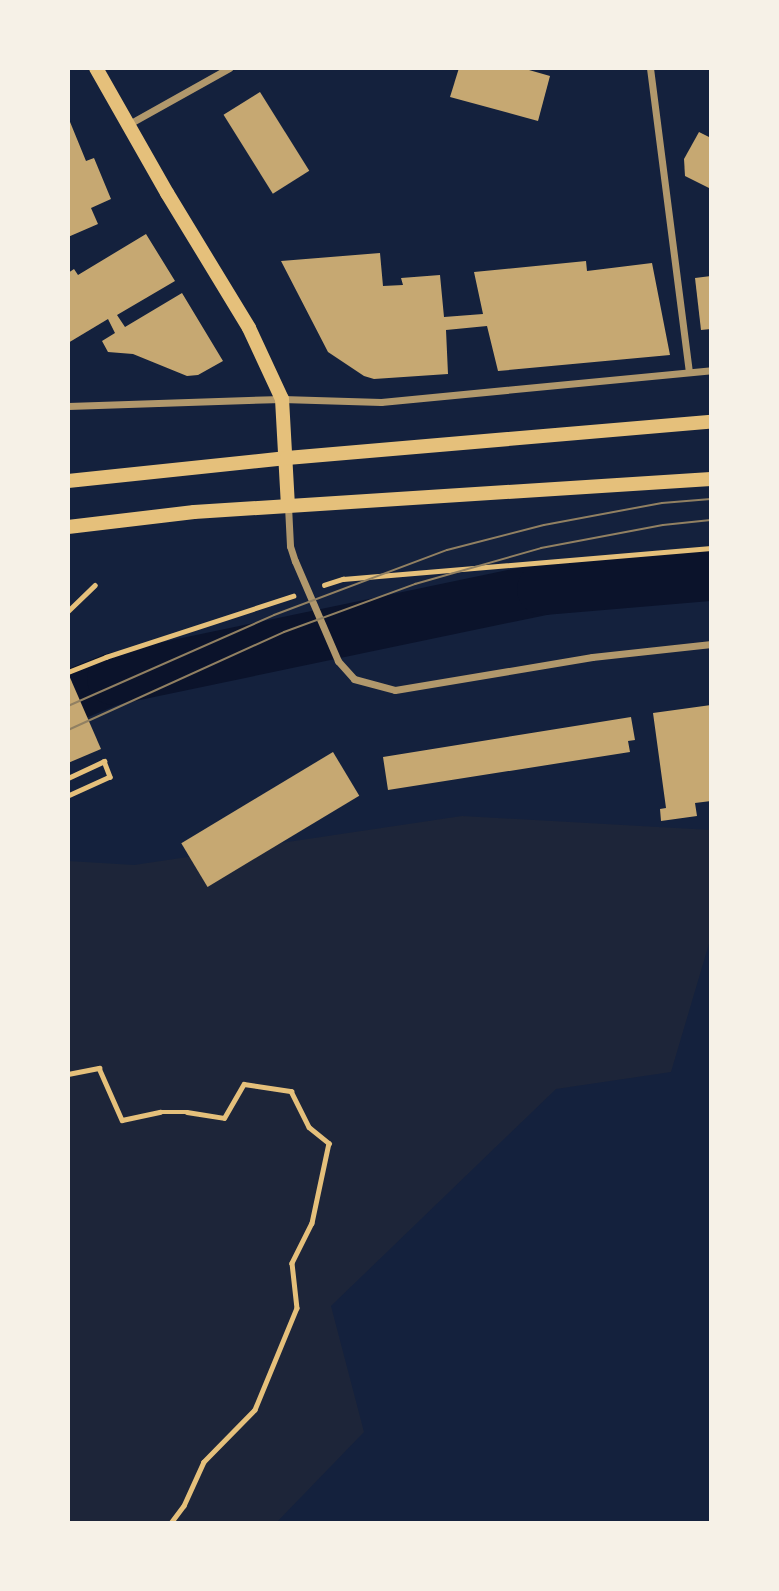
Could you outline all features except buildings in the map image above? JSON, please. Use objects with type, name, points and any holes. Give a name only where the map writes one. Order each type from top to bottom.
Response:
[{"type":"main road","points":[[96,68],[167,193],[249,328],[282,399],[289,506]]},
{"type":"main road","points":[[68,481],[287,458],[711,422]]},
{"type":"main road","points":[[68,527],[194,512],[711,478]]},
{"type":"street","points":[[129,124],[229,68]]},
{"type":"street","points":[[650,68],[688,372]]},
{"type":"street","points":[[68,406],[282,399],[382,402],[711,370]]},
{"type":"street","points":[[289,506],[290,546],[295,561],[338,661],[354,679],[395,690],[593,657],[711,644]]},
{"type":"path","points":[[317,588],[344,579],[711,548]]},
{"type":"path","points":[[68,611],[95,584]]},
{"type":"path","points":[[68,672],[304,592]]},
{"type":"path","points":[[68,778],[104,761],[110,777],[68,796]]},
{"type":"path","points":[[68,1074],[99,1068],[122,1120],[160,1112],[187,1112],[224,1118],[244,1084],[291,1091],[309,1127],[329,1143],[312,1223],[292,1263],[297,1308],[255,1410],[204,1462],[184,1506],[171,1523]]},
{"type":"shaded area","points":[[462,816],[711,830],[711,937],[671,1072],[556,1089],[331,1306],[364,1432],[276,1523],[68,1523],[68,861],[134,865]]},
{"type":"waterway","points":[[68,697],[113,679],[543,589],[711,575]]},
{"type":"tram line","points":[[68,706],[274,615],[447,550],[544,525],[662,503],[711,499]]},
{"type":"tram line","points":[[68,730],[284,632],[415,584],[541,548],[663,525],[711,520]]}]
